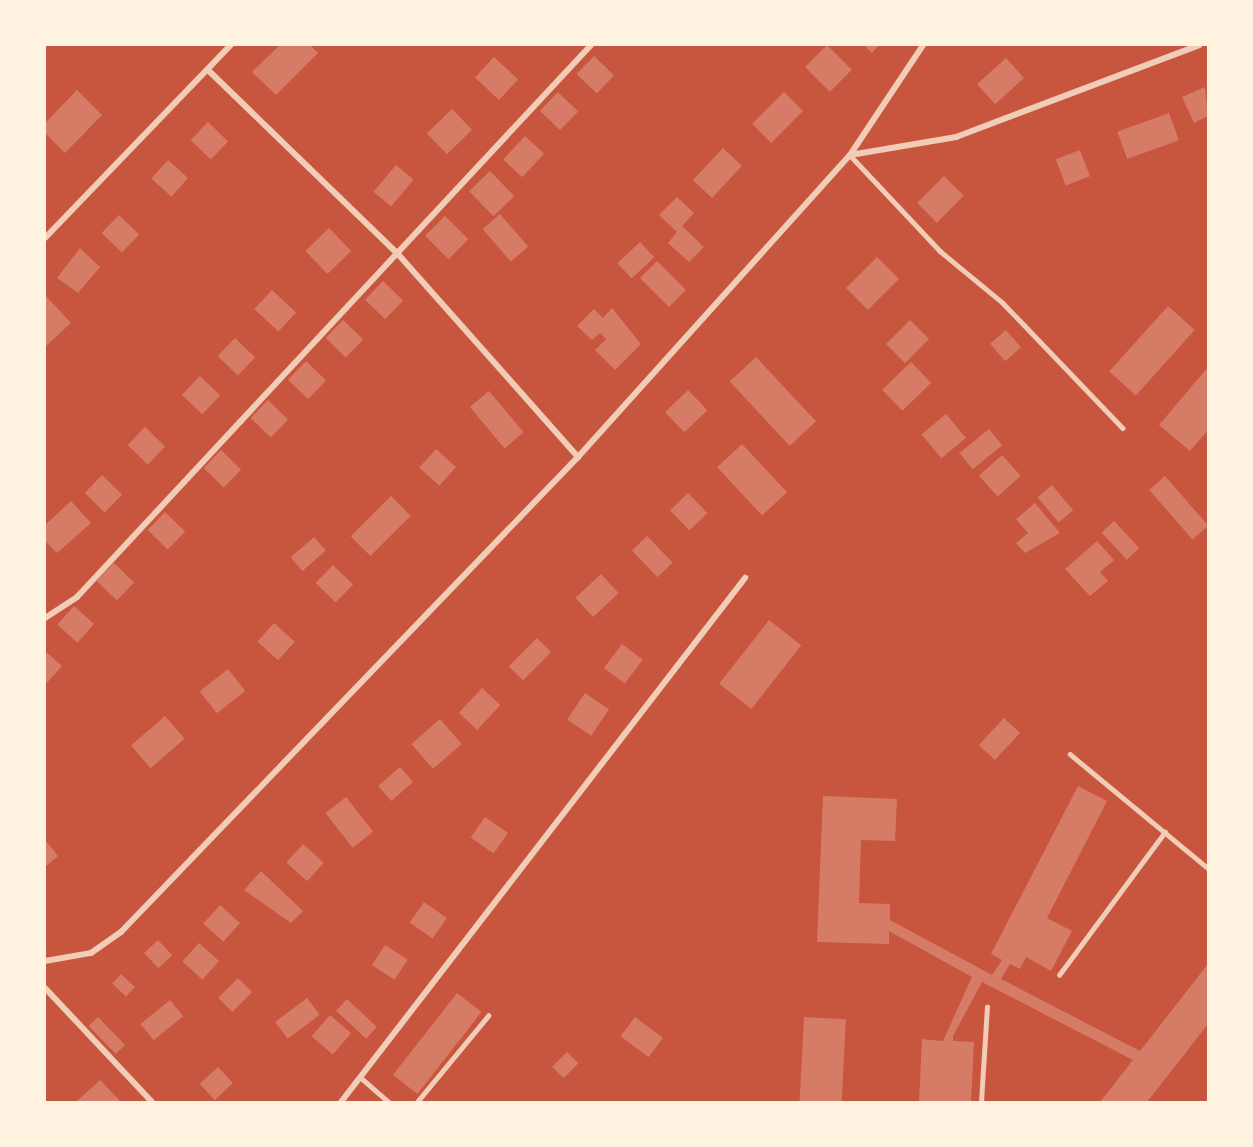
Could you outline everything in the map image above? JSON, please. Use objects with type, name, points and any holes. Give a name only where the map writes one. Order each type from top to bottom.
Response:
[{"type":"street","points":[[45,238],[231,45]]},
{"type":"street","points":[[45,618],[76,597],[591,45]]},
{"type":"street","points":[[45,961],[91,953],[121,932],[579,457],[850,155],[923,45]]},
{"type":"street","points":[[850,155],[956,137],[1198,45]]},
{"type":"street","points":[[208,70],[397,253],[579,457]]},
{"type":"street","points":[[341,1102],[745,578]]},
{"type":"street","points":[[45,988],[152,1102]]},
{"type":"lane","points":[[850,155],[940,251],[1003,303],[1123,428]]},
{"type":"lane","points":[[1070,754],[1208,868]]},
{"type":"lane","points":[[1059,975],[1165,832]]},
{"type":"lane","points":[[981,1102],[987,1007]]},
{"type":"lane","points":[[417,1102],[488,1016]]},
{"type":"lane","points":[[360,1077],[389,1102]]},
{"type":"building","points":[[280,45],[310,45],[318,53],[276,95],[252,72]]},
{"type":"building","points":[[827,45],[852,70],[830,92],[805,67]]},
{"type":"building","points":[[864,45],[879,45],[872,53]]},
{"type":"building","points":[[594,56],[614,75],[597,93],[577,74]]},
{"type":"building","points":[[494,57],[518,80],[499,100],[475,77]]},
{"type":"building","points":[[1006,58],[1024,78],[995,104],[977,84]]},
{"type":"building","points":[[1205,87],[1208,116],[1194,123],[1182,97]]},
{"type":"building","points":[[77,90],[102,115],[65,153],[45,133],[45,123]]},
{"type":"building","points":[[558,92],[578,111],[560,130],[540,111]]},
{"type":"building","points":[[784,92],[803,111],[771,143],[752,124]]},
{"type":"building","points":[[452,109],[472,130],[447,154],[427,133]]},
{"type":"building","points":[[1169,113],[1179,140],[1127,159],[1117,132]]},
{"type":"building","points":[[208,122],[228,141],[211,159],[191,140]]},
{"type":"building","points":[[525,136],[544,154],[522,177],[503,159]]},
{"type":"building","points":[[723,148],[742,166],[712,198],[693,180]]},
{"type":"building","points":[[1080,150],[1090,176],[1066,185],[1056,159]]},
{"type":"building","points":[[168,160],[188,178],[171,197],[151,179]]},
{"type":"building","points":[[396,165],[414,180],[391,207],[374,192]]},
{"type":"building","points":[[490,171],[514,196],[493,216],[469,191]]},
{"type":"building","points":[[944,176],[964,196],[937,223],[917,203]]},
{"type":"building","points":[[677,197],[694,213],[682,226],[704,247],[689,262],[668,243],[677,232],[659,215]]},
{"type":"building","points":[[500,214],[528,246],[511,262],[483,229]]},
{"type":"building","points":[[119,215],[139,234],[122,252],[102,233]]},
{"type":"building","points":[[445,216],[468,239],[449,259],[425,236]]},
{"type":"building","points":[[329,228],[351,251],[327,274],[305,251]]},
{"type":"building","points":[[640,242],[654,257],[632,279],[617,263]]},
{"type":"building","points":[[80,248],[100,267],[78,293],[57,278]]},
{"type":"building","points":[[877,257],[899,279],[868,310],[846,288]]},
{"type":"building","points":[[657,261],[686,290],[669,307],[640,278]]},
{"type":"building","points":[[383,281],[403,300],[385,319],[365,300]]},
{"type":"building","points":[[272,290],[296,313],[278,332],[254,309]]},
{"type":"building","points":[[45,295],[71,323],[46,346],[45,345]]},
{"type":"building","points":[[1168,306],[1195,330],[1136,395],[1109,371]]},
{"type":"building","points":[[612,308],[641,344],[615,370],[595,350],[606,339],[600,333],[592,340],[577,326],[594,309],[603,318]]},
{"type":"building","points":[[343,320],[363,339],[346,357],[326,338]]},
{"type":"building","points":[[910,320],[929,339],[905,363],[886,344]]},
{"type":"building","points":[[1006,330],[1021,347],[1005,361],[990,344]]},
{"type":"building","points":[[235,338],[255,357],[238,375],[218,356]]},
{"type":"building","points":[[756,357],[816,421],[790,446],[730,382]]},
{"type":"building","points":[[306,361],[326,380],[308,399],[288,380]]},
{"type":"building","points":[[911,362],[931,383],[902,411],[882,390]]},
{"type":"building","points":[[1208,367],[1208,430],[1190,451],[1159,425]]},
{"type":"building","points":[[200,376],[220,395],[202,414],[182,395]]},
{"type":"building","points":[[688,390],[707,410],[684,432],[665,412]]},
{"type":"building","points":[[489,391],[524,432],[505,448],[470,407]]},
{"type":"building","points":[[268,400],[288,419],[271,437],[251,418]]},
{"type":"building","points":[[946,414],[966,438],[941,458],[921,435]]},
{"type":"building","points":[[145,427],[165,446],[148,464],[128,445]]},
{"type":"building","points":[[989,429],[1002,445],[973,469],[959,453]]},
{"type":"building","points":[[742,444],[787,492],[762,515],[717,467]]},
{"type":"building","points":[[436,449],[456,467],[439,486],[419,468]]},
{"type":"building","points":[[221,450],[241,469],[224,487],[204,468]]},
{"type":"building","points":[[1002,455],[1021,476],[998,497],[979,476]]},
{"type":"building","points":[[102,475],[122,494],[105,512],[85,493]]},
{"type":"building","points":[[1165,476],[1208,525],[1192,540],[1149,490]]},
{"type":"building","points":[[1052,485],[1073,510],[1059,522],[1037,497]]},
{"type":"building","points":[[688,493],[707,513],[689,531],[670,510]]},
{"type":"building","points":[[391,496],[411,516],[370,556],[351,536]]},
{"type":"building","points":[[71,501],[91,523],[57,553],[45,541],[45,525]]},
{"type":"building","points":[[1035,503],[1060,533],[1025,553],[1016,543],[1028,533],[1016,519]]},
{"type":"building","points":[[165,512],[185,531],[168,549],[148,530]]},
{"type":"building","points":[[1114,521],[1139,548],[1127,560],[1102,533]]},
{"type":"building","points":[[647,536],[673,563],[658,577],[632,551]]},
{"type":"building","points":[[314,537],[326,551],[302,571],[291,557]]},
{"type":"building","points":[[1097,541],[1114,560],[1100,572],[1108,581],[1090,596],[1065,569]]},
{"type":"building","points":[[114,563],[134,582],[117,600],[97,581]]},
{"type":"building","points":[[333,565],[353,584],[336,602],[316,583]]},
{"type":"building","points":[[601,574],[619,593],[593,617],[575,598]]},
{"type":"building","points":[[74,606],[94,624],[77,643],[57,625]]},
{"type":"building","points":[[769,620],[801,645],[751,709],[719,684]]},
{"type":"building","points":[[274,623],[295,642],[278,660],[257,642]]},
{"type":"building","points":[[537,638],[551,652],[523,680],[509,666]]},
{"type":"building","points":[[622,644],[643,660],[625,684],[604,668]]},
{"type":"building","points":[[45,651],[62,666],[45,685]]},
{"type":"building","points":[[228,669],[245,691],[217,713],[200,691]]},
{"type":"building","points":[[482,688],[500,705],[477,730],[459,713]]},
{"type":"building","points":[[585,693],[609,709],[591,736],[567,720]]},
{"type":"building","points":[[165,716],[185,739],[151,768],[131,746]]},
{"type":"building","points":[[1004,718],[1020,733],[995,760],[979,745]]},
{"type":"building","points":[[440,719],[462,744],[433,769],[411,744]]},
{"type":"building","points":[[400,767],[413,782],[391,801],[378,786]]},
{"type":"building","points":[[1078,786],[1107,801],[1047,918],[1072,931],[1051,971],[1026,957],[1020,969],[1010,964],[1001,979],[1140,1051],[1208,964],[1208,1024],[1147,1102],[1100,1102],[1133,1060],[982,982],[953,1036],[953,1041],[974,1042],[971,1102],[919,1102],[922,1039],[943,1041],[972,977],[889,931],[889,944],[817,942],[823,796],[897,799],[895,841],[861,840],[859,903],[890,904],[890,920],[992,975],[1002,960],[991,954]]},
{"type":"building","points":[[346,797],[373,832],[353,848],[326,813]]},
{"type":"building","points":[[485,817],[508,833],[494,854],[471,837]]},
{"type":"building","points":[[45,840],[58,856],[45,867]]},
{"type":"building","points":[[303,844],[324,863],[307,881],[286,863]]},
{"type":"building","points":[[261,871],[303,911],[291,923],[244,890]]},
{"type":"building","points":[[424,902],[447,918],[433,939],[410,922]]},
{"type":"building","points":[[220,905],[240,923],[223,942],[203,924]]},
{"type":"building","points":[[158,940],[172,955],[158,968],[144,953]]},
{"type":"building","points":[[199,943],[219,961],[202,980],[182,962]]},
{"type":"building","points":[[385,945],[408,960],[395,980],[372,965]]},
{"type":"building","points":[[121,974],[135,987],[126,996],[112,984]]},
{"type":"building","points":[[238,978],[252,992],[232,1012],[218,998]]},
{"type":"building","points":[[457,993],[481,1012],[417,1094],[393,1075]]},
{"type":"building","points":[[307,998],[320,1015],[288,1039],[275,1022]]},
{"type":"building","points":[[347,999],[377,1027],[366,1039],[336,1011]]},
{"type":"building","points":[[170,1000],[183,1016],[154,1040],[140,1024]]},
{"type":"building","points":[[330,1015],[351,1033],[333,1055],[312,1036]]},
{"type":"building","points":[[98,1017],[125,1045],[116,1054],[89,1026]]},
{"type":"building","points":[[635,1017],[663,1038],[649,1057],[621,1036]]},
{"type":"building","points":[[804,1017],[846,1019],[842,1102],[800,1102]]},
{"type":"building","points":[[567,1052],[578,1063],[563,1078],[552,1067]]},
{"type":"building","points":[[218,1067],[233,1083],[215,1100],[200,1084]]},
{"type":"building","points":[[100,1080],[121,1102],[76,1102]]}]
